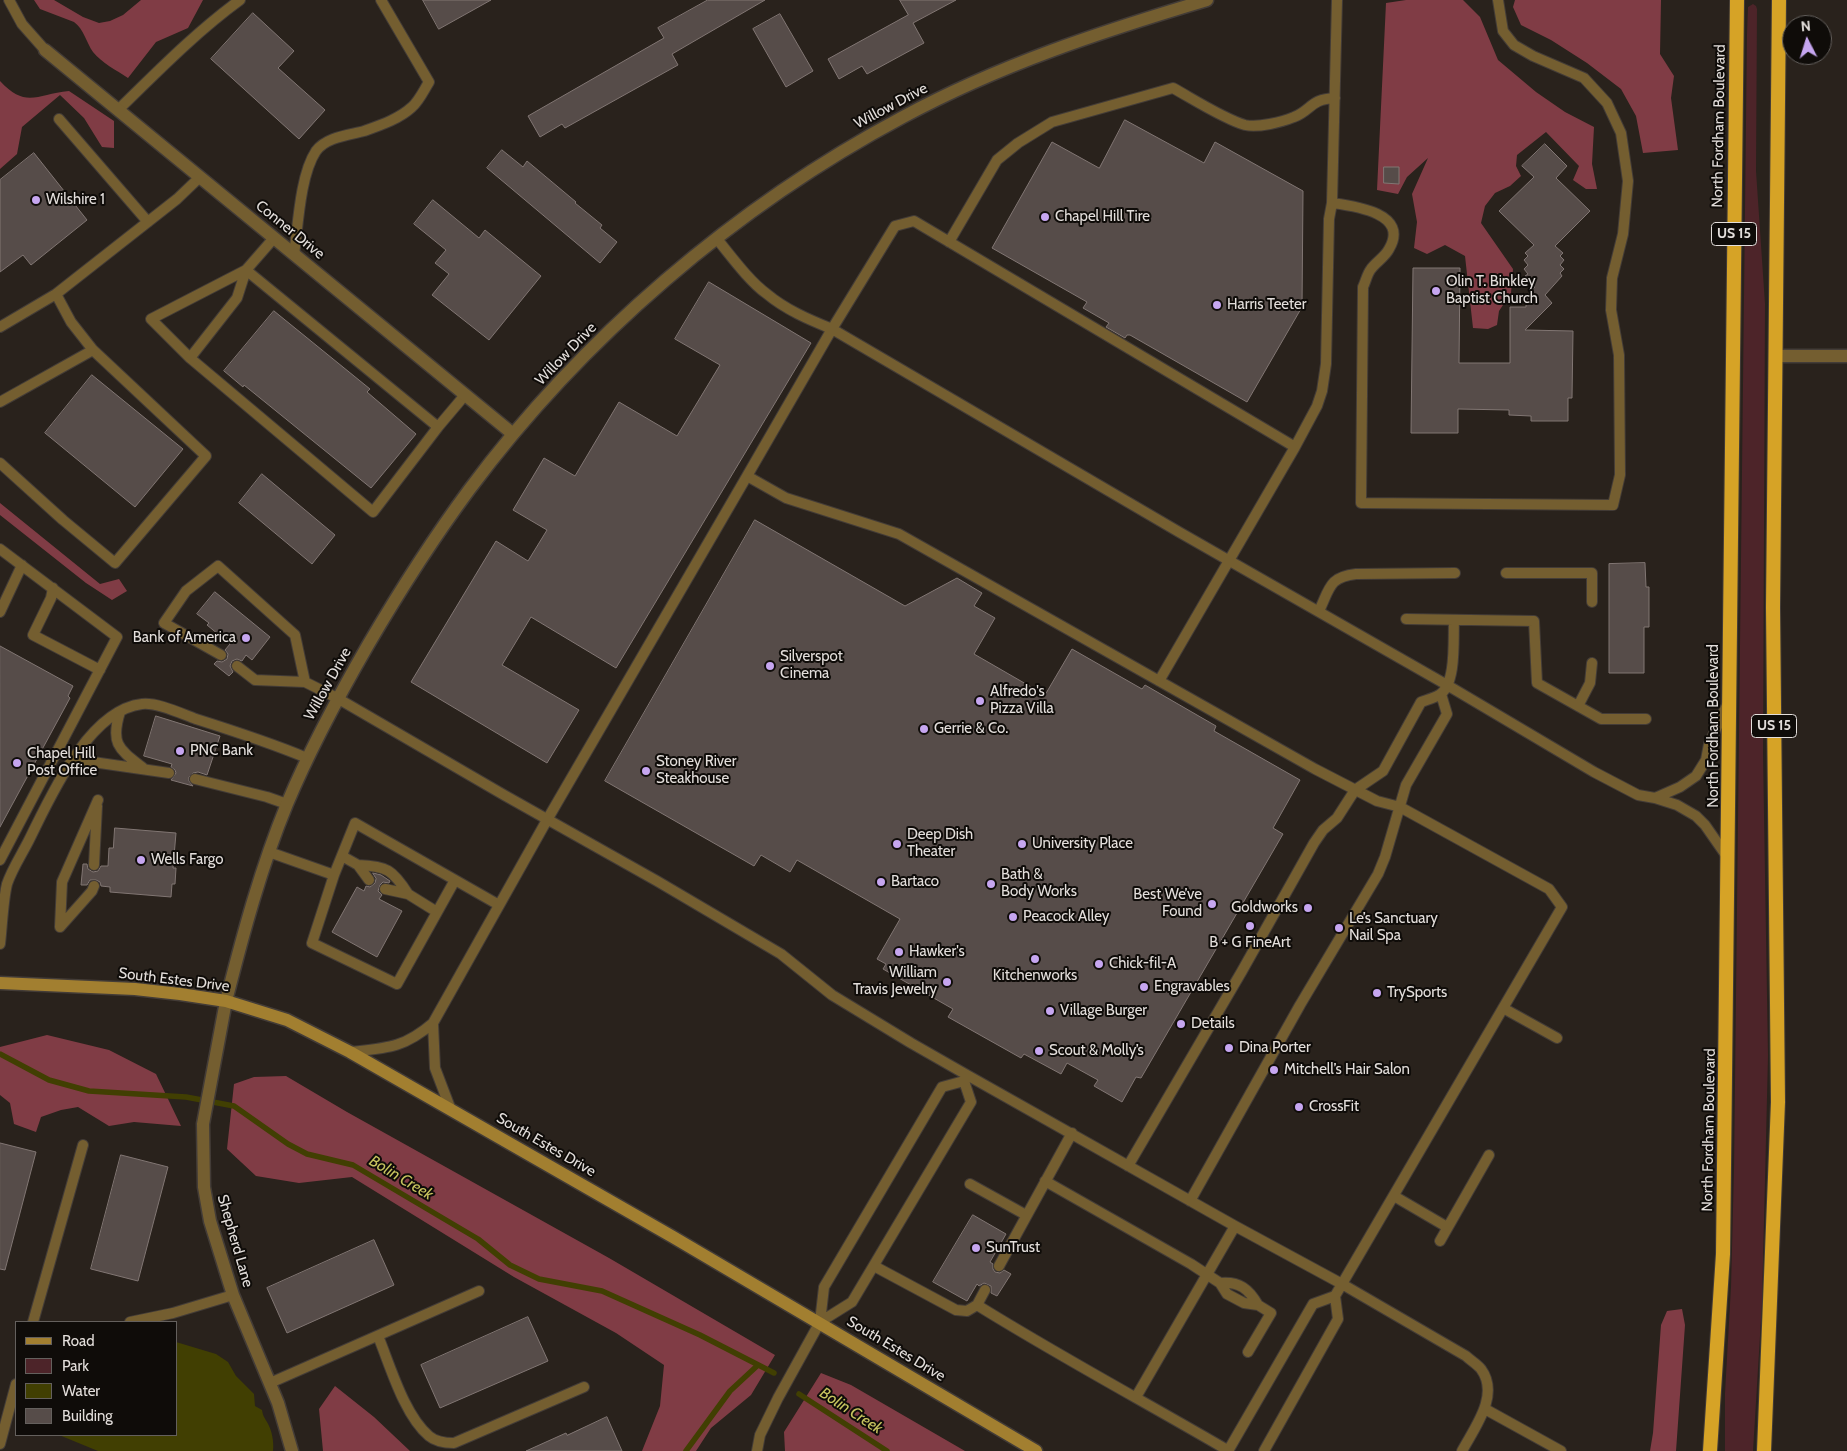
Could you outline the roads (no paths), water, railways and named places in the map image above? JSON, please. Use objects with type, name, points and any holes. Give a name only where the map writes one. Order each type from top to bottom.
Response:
[{"type":"highway","name":"North Fordham Boulevard","points":[[1710,1451],[1724,1254],[1737,0]]},
{"type":"highway","name":"US 15","points":[[1764,1451],[1778,1102],[1773,607],[1779,0]]},
{"type":"main road","name":"South Estes Drive","points":[[0,983],[135,989],[180,994],[226,1001],[287,1020],[350,1052],[820,1322],[1036,1451]]},
{"type":"street","name":"Willow Drive","points":[[226,1001],[254,896],[269,852],[287,804],[337,698],[428,548],[469,490],[513,434],[565,378],[620,322],[717,239],[792,183],[870,135],[908,114],[1023,62],[1078,41],[1207,0]]},
{"type":"street","name":"Conner Drive","points":[[45,50],[513,434]]},
{"type":"street","points":[[1776,356],[1847,356]]},
{"type":"street","name":"Shepherd Lane","points":[[226,1001],[203,1124],[204,1187],[210,1221],[233,1295],[278,1403],[292,1451]]},
{"type":"lane","points":[[9,0],[22,24],[45,50]]},
{"type":"lane","points":[[118,110],[169,61],[226,10],[240,0]]},
{"type":"lane","points":[[294,255],[305,178],[318,149],[344,135],[363,131],[391,121],[413,106],[429,82],[381,0]]},
{"type":"lane","points":[[1159,681],[1317,406],[1324,378],[1329,219],[1332,203],[1337,0]]},
{"type":"lane","points":[[1332,203],[1360,207],[1381,215],[1389,222],[1393,233],[1389,250],[1370,270],[1363,287],[1361,503],[1613,505],[1620,475],[1620,466],[1619,355],[1611,310],[1612,278],[1623,234],[1628,181],[1621,133],[1607,102],[1584,78],[1533,56],[1514,45],[1502,31],[1498,0]]},
{"type":"lane","points":[[949,242],[998,160],[1018,143],[1052,122],[1173,88],[1212,110],[1246,125],[1284,121],[1298,115],[1311,104],[1320,100],[1334,98]]},
{"type":"lane","points":[[59,119],[148,222]]},
{"type":"lane","points":[[0,327],[56,294],[177,199],[200,177]]},
{"type":"lane","points":[[350,1052],[390,1048],[409,1041],[433,1023],[547,820],[832,329],[895,226],[914,222],[1295,447]]},
{"type":"lane","points":[[274,238],[246,270],[151,319],[190,358],[373,512],[438,427],[465,396]]},
{"type":"lane","points":[[717,239],[766,294],[801,316],[832,329],[1447,684],[1621,787],[1638,795],[1677,805],[1696,816],[1705,825],[1729,858]]},
{"type":"lane","points":[[190,358],[237,298],[246,270]]},
{"type":"lane","points":[[246,270],[438,427]]},
{"type":"lane","points":[[0,463],[115,562],[206,456],[93,350],[70,322],[56,294]]},
{"type":"lane","points":[[0,402],[93,350]]},
{"type":"lane","points":[[747,476],[786,498],[899,534],[1315,769],[1377,801],[1400,806],[1549,889],[1562,907],[1342,1284],[1334,1296],[1313,1304],[1228,1451],[977,1305]]},
{"type":"lane","points":[[0,549],[117,637],[0,860]]},
{"type":"lane","points":[[0,612],[22,565]]},
{"type":"lane","points":[[221,655],[164,623],[186,591],[218,566],[295,635],[305,682]]},
{"type":"lane","points":[[1319,611],[1332,584],[1341,576],[1356,574],[1455,573]]},
{"type":"lane","points":[[1506,573],[1592,573],[1592,602]]},
{"type":"lane","points":[[53,588],[51,598],[33,635],[100,670]]},
{"type":"lane","points":[[1406,619],[1534,621],[1537,683],[1601,719],[1646,718]]},
{"type":"lane","points":[[1128,1166],[1314,843],[1323,830],[1337,818],[1355,790],[1383,771],[1420,702],[1441,694],[1447,684],[1452,671],[1454,620]]},
{"type":"lane","points":[[1578,706],[1590,683],[1592,663]]},
{"type":"lane","points":[[237,666],[255,680],[305,682],[337,698],[781,954],[832,995],[965,1078],[1072,1132],[1128,1166],[1342,1284],[1466,1356],[1480,1368],[1488,1384],[1485,1409],[1462,1451]]},
{"type":"lane","points":[[1190,1201],[1300,1005],[1378,874],[1406,785],[1447,714],[1441,694]]},
{"type":"lane","points":[[1655,798],[1680,787],[1696,776],[1706,760],[1709,744],[1729,700]]},
{"type":"lane","points":[[0,944],[7,884],[43,812],[83,743],[104,723],[120,712],[134,705],[145,704],[168,709],[287,749],[308,758]]},
{"type":"lane","points":[[120,712],[116,726],[118,744],[124,752],[143,768]]},
{"type":"lane","points":[[72,759],[170,773]]},
{"type":"lane","points":[[196,779],[287,804]]},
{"type":"lane","points":[[94,865],[98,800],[62,882],[60,928],[92,891],[94,886]]},
{"type":"lane","points":[[455,880],[398,984],[312,943],[334,875],[355,823],[499,905]]},
{"type":"lane","points":[[269,852],[334,875]]},
{"type":"lane","points":[[342,856],[358,865],[369,880]]},
{"type":"lane","points":[[358,865],[378,866],[397,876],[408,894]]},
{"type":"lane","points":[[385,890],[408,894],[437,912]]},
{"type":"lane","points":[[1503,1008],[1557,1038]]},
{"type":"lane","points":[[433,1023],[435,1068],[451,1110]]},
{"type":"lane","points":[[820,1322],[852,1302],[874,1266],[970,1102],[965,1078]]},
{"type":"lane","points":[[757,1451],[760,1434],[820,1322],[824,1287],[942,1086],[965,1078]]},
{"type":"lane","points":[[998,1266],[1072,1132]]},
{"type":"lane","points":[[33,1321],[83,1144]]},
{"type":"lane","points":[[1440,1241],[1489,1155]]},
{"type":"lane","points":[[1046,1181],[1207,1274],[1220,1283],[1227,1294],[1244,1303],[1258,1305],[1271,1313],[1248,1352]]},
{"type":"lane","points":[[970,1184],[1026,1215]]},
{"type":"lane","points":[[1394,1196],[1447,1227]]},
{"type":"lane","points":[[1136,1397],[1235,1226]]},
{"type":"lane","points":[[874,1266],[956,1310],[967,1311],[977,1305],[985,1290]]},
{"type":"lane","points":[[270,1383],[479,1291]]},
{"type":"lane","points":[[135,1321],[173,1313],[233,1295]]},
{"type":"lane","points":[[1264,1451],[1338,1319],[1334,1296]]},
{"type":"lane","points":[[378,1336],[406,1406],[429,1436],[442,1443],[454,1443],[584,1387]]},
{"type":"lane","points":[[0,1444],[15,1388]]},
{"type":"lane","points":[[1485,1409],[1561,1451]]},
{"type":"water","points":[[178,1343],[216,1354],[228,1362],[236,1376],[254,1394],[255,1406],[262,1410],[273,1440],[273,1451],[98,1451],[61,1436],[178,1436]]},
{"type":"waterway","name":"Bolin Creek","points":[[0,1054],[49,1080],[89,1091],[186,1097],[234,1106],[288,1144],[307,1154],[353,1165],[478,1239],[510,1265],[539,1279],[602,1291],[700,1335],[774,1373]]},
{"type":"waterway","points":[[686,1451],[730,1391],[758,1365]]},
{"type":"waterway","name":"Bolin Creek","points":[[799,1394],[887,1451]]},
{"type":"place","name":"Wilshire 1","points":[[36,200]]},
{"type":"place","name":"Chapel Hill Tire","points":[[1045,217]]},
{"type":"place","name":"Olin T. Binkley Baptist Church","points":[[1436,291]]},
{"type":"place","name":"Harris Teeter","points":[[1217,305]]},
{"type":"place","name":"Bank of America","points":[[246,638]]},
{"type":"place","name":"Silverspot Cinema","points":[[770,666]]},
{"type":"place","name":"Alfredo's Pizza Villa","points":[[980,701]]},
{"type":"place","name":"Gerrie & Co.","points":[[924,729]]},
{"type":"place","name":"PNC Bank","points":[[180,751]]},
{"type":"place","name":"Chapel Hill Post Office","points":[[17,763]]},
{"type":"place","name":"Stoney River Steakhouse","points":[[646,771]]},
{"type":"place","name":"Deep Dish Theater","points":[[897,844]]},
{"type":"place","name":"University Place","points":[[1022,844]]},
{"type":"place","name":"Wells Fargo","points":[[141,860]]},
{"type":"place","name":"Bartaco","points":[[881,882]]},
{"type":"place","name":"Bath & Body Works","points":[[991,884]]},
{"type":"place","name":"Best We’ve Found","points":[[1212,904]]},
{"type":"place","name":"Goldworks","points":[[1308,908]]},
{"type":"place","name":"Peacock Alley","points":[[1013,917]]},
{"type":"place","name":"B + G FineArt","points":[[1250,926]]},
{"type":"place","name":"Le’s Sanctuary Nail Spa","points":[[1339,928]]},
{"type":"place","name":"Hawker's","points":[[899,952]]},
{"type":"place","name":"Kitchenworks","points":[[1035,959]]},
{"type":"place","name":"Chick-fil-A","points":[[1099,964]]},
{"type":"place","name":"William Travis Jewelry","points":[[947,982]]},
{"type":"place","name":"Engravables","points":[[1144,987]]},
{"type":"place","name":"TrySports","points":[[1377,993]]},
{"type":"place","name":"Village Burger","points":[[1050,1011]]},
{"type":"place","name":"Details","points":[[1181,1024]]},
{"type":"place","name":"Dina Porter","points":[[1229,1048]]},
{"type":"place","name":"Scout & Molly’s","points":[[1039,1051]]},
{"type":"place","name":"Mitchell’s Hair Salon","points":[[1274,1070]]},
{"type":"place","name":"CrossFit","points":[[1299,1107]]},
{"type":"place","name":"SunTrust","points":[[976,1248]]}]
